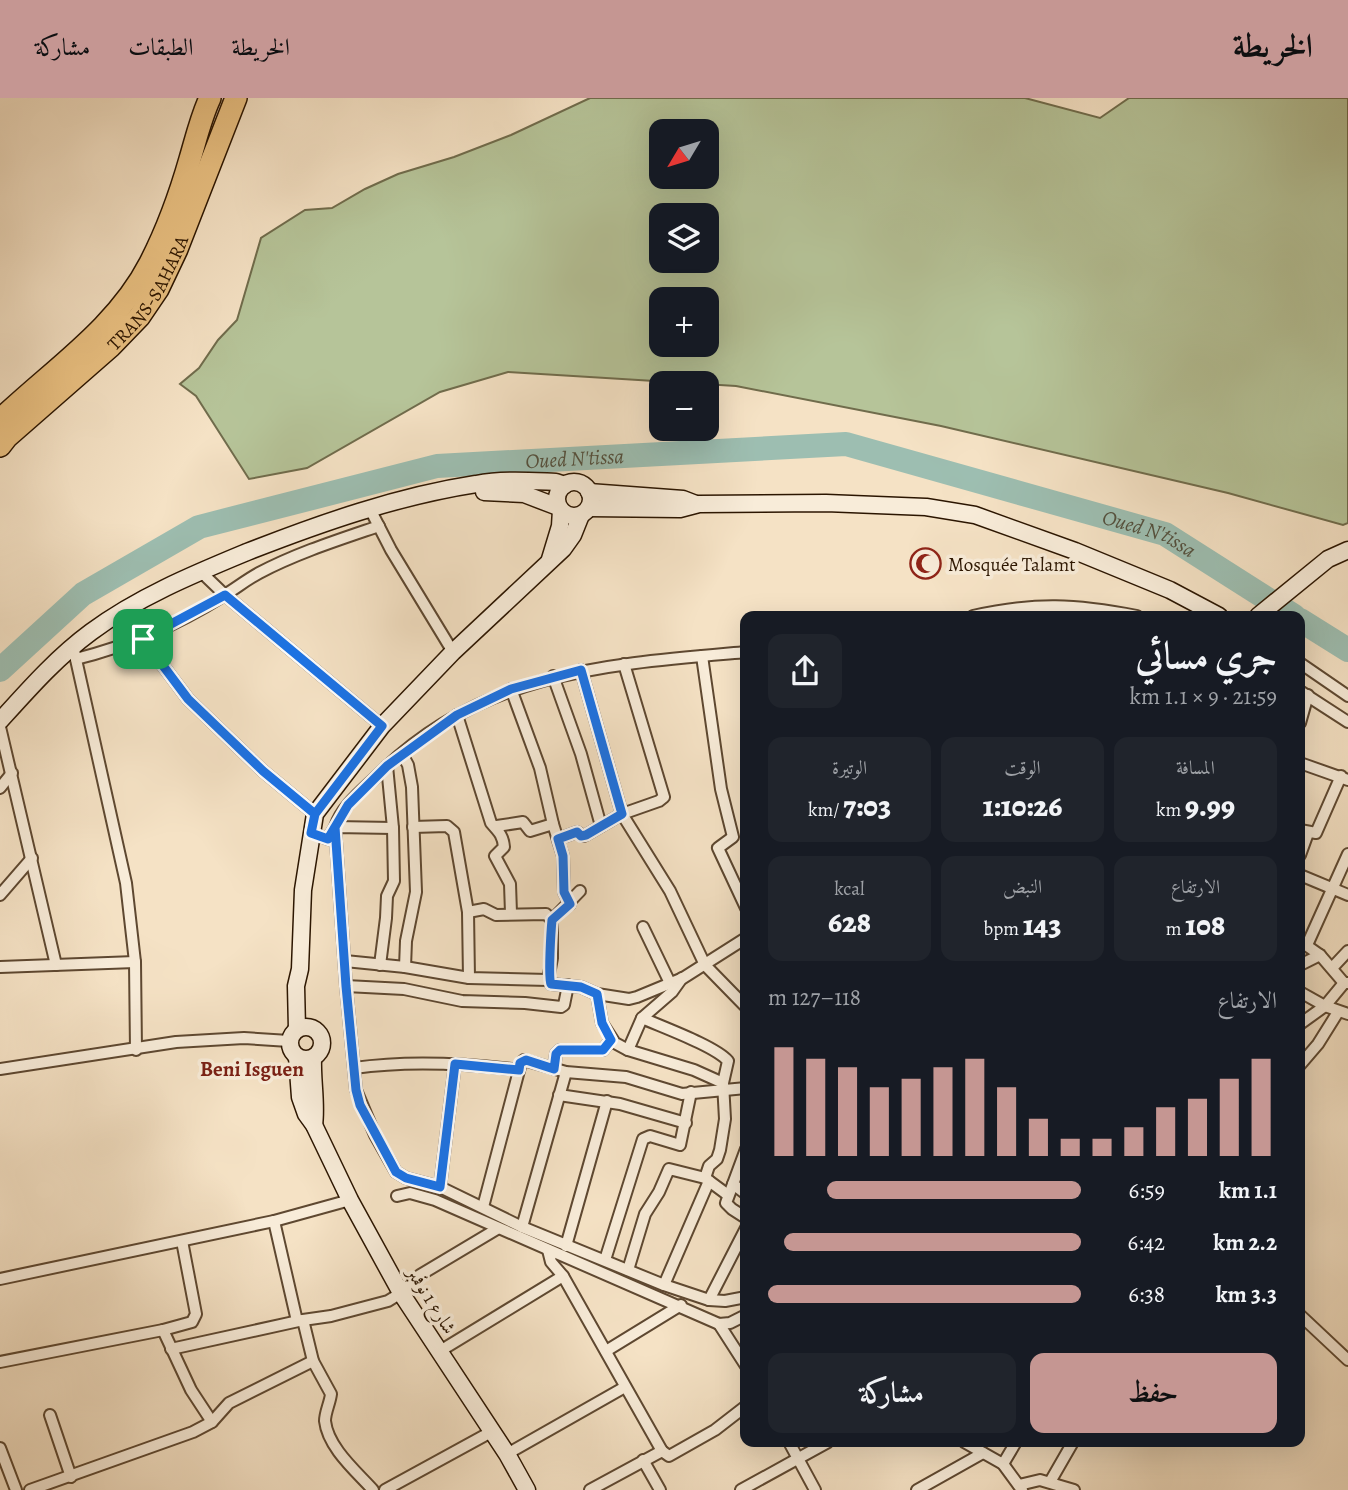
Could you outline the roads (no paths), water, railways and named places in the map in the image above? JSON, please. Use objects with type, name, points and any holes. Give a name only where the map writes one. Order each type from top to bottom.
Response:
[{"type":"highway","name":"TRANS-SAHARA","points":[[0,420],[105,325],[131,294],[150,264],[163,234],[210,98]]},
{"type":"highway","name":"TRANS-SAHARA","points":[[0,446],[111,346],[139,317],[158,289],[177,249],[236,98]]},
{"type":"main road","points":[[0,721],[74,652],[93,630],[141,601],[200,571],[289,536],[370,509],[454,488],[502,481],[556,482],[565,485]]},
{"type":"main road","points":[[298,1032],[316,1030],[321,1039],[320,1050],[305,1057],[291,1050],[298,1032],[304,977],[300,969],[303,890],[315,814],[382,726],[453,652],[549,562],[570,540],[586,505],[586,487],[575,482],[565,485],[557,495],[560,526],[549,562]]},
{"type":"main road","points":[[454,488],[474,493],[524,494],[570,516],[586,505],[680,509],[699,504],[926,507],[975,515],[1075,551],[1170,590],[1210,611]]},
{"type":"main road","points":[[1263,611],[1328,559],[1348,550]]},
{"type":"main road","name":"شارع 1 نوفمبر","points":[[305,1057],[316,1113],[314,1125],[350,1200],[401,1293],[507,1454],[527,1490]]},
{"type":"street","points":[[370,509],[453,652]]},
{"type":"street","points":[[136,1050],[135,962],[126,883],[74,652],[143,639],[225,595],[238,584],[288,559],[379,526]]},
{"type":"street","points":[[200,571],[382,726]]},
{"type":"street","points":[[1038,611],[1090,611]]},
{"type":"street","points":[[143,639],[197,708],[263,771],[315,814]]},
{"type":"street","points":[[311,833],[328,839],[348,805],[387,766],[457,715],[511,689],[581,670],[740,653]]},
{"type":"street","points":[[702,656],[721,789],[733,837],[718,848],[740,895]]},
{"type":"street","points":[[558,839],[577,832],[581,836],[586,835],[622,814],[660,801],[665,796],[624,664]]},
{"type":"street","points":[[1305,666],[1348,695]]},
{"type":"street","points":[[581,670],[622,814],[670,891],[705,965],[740,1001]]},
{"type":"street","points":[[553,677],[581,754],[601,826]]},
{"type":"street","points":[[511,689],[540,768],[563,856],[564,892],[570,904]]},
{"type":"street","points":[[1305,694],[1348,722]]},
{"type":"street","points":[[457,715],[491,823],[497,826],[523,822],[530,831],[553,824]]},
{"type":"street","points":[[0,727],[57,965]]},
{"type":"street","points":[[402,754],[411,775],[415,892],[406,942],[405,967]]},
{"type":"street","points":[[1305,765],[1344,778],[1316,832],[1305,832]]},
{"type":"street","points":[[380,965],[387,896],[394,885],[393,828],[387,766]]},
{"type":"street","points":[[0,788],[12,773]]},
{"type":"street","points":[[413,827],[447,826],[454,832],[468,912],[469,978]]},
{"type":"street","points":[[497,826],[504,846],[495,856],[510,884],[511,913]]},
{"type":"street","points":[[335,827],[393,828]]},
{"type":"street","points":[[335,827],[356,1090],[360,1105],[394,1170],[406,1178],[440,1187],[522,1227],[664,1285],[709,1300],[740,1298]]},
{"type":"street","points":[[1305,939],[1348,854]]},
{"type":"street","points":[[0,895],[32,859]]},
{"type":"street","points":[[1305,877],[1348,895]]},
{"type":"street","points":[[552,920],[580,891]]},
{"type":"street","points":[[468,912],[484,909],[493,915],[546,914],[552,920],[552,958],[548,980]]},
{"type":"street","points":[[643,927],[670,984]]},
{"type":"street","points":[[628,1050],[642,1018],[672,992],[683,978],[740,941]]},
{"type":"street","points":[[1305,944],[1320,955],[1346,983],[1325,1006],[1305,1020]]},
{"type":"street","points":[[1332,968],[1348,951]]},
{"type":"street","points":[[1305,962],[1320,955]]},
{"type":"street","points":[[345,961],[405,967],[469,978],[548,980],[551,984],[581,987],[597,994],[629,999],[683,978]]},
{"type":"street","points":[[0,967],[135,962]]},
{"type":"street","points":[[346,986],[404,989],[462,1001],[561,1007],[565,1004],[568,985]]},
{"type":"street","points":[[597,994],[602,1023],[611,1040],[628,1050],[694,1070],[723,1086]]},
{"type":"street","points":[[1305,996],[1343,1013],[1305,1059]]},
{"type":"street","points":[[642,1018],[725,1057],[729,1066],[723,1086],[725,1119],[720,1150],[716,1161],[709,1166],[707,1179],[664,1285]]},
{"type":"street","points":[[0,1069],[176,1042],[298,1032]]},
{"type":"street","points":[[522,1227],[559,1096],[560,1071],[556,1054],[560,1050],[603,1050],[611,1040]]},
{"type":"street","points":[[482,1207],[520,1063],[526,1060],[560,1071],[626,1077],[682,1094],[723,1086],[740,1087]]},
{"type":"street","points":[[354,1068],[398,1063],[455,1064],[519,1070]]},
{"type":"street","points":[[440,1187],[455,1064]]},
{"type":"street","points":[[605,1260],[643,1139],[650,1136],[680,1146],[691,1092]]},
{"type":"street","points":[[559,1096],[607,1101],[686,1123]]},
{"type":"street","points":[[566,1246],[607,1101]]},
{"type":"street","points":[[740,1164],[726,1203],[740,1214]]},
{"type":"street","points":[[628,1270],[645,1214],[659,1192],[667,1171],[673,1169],[740,1192]]},
{"type":"street","points":[[397,1196],[420,1194],[548,1251],[681,1305],[719,1324],[740,1357]]},
{"type":"street","points":[[0,1279],[274,1221],[350,1200]]},
{"type":"street","points":[[274,1221],[313,1362],[331,1394],[325,1423],[329,1435],[342,1455],[373,1490]]},
{"type":"street","points":[[171,1349],[380,1304],[401,1293],[420,1275],[497,1229]]},
{"type":"street","points":[[0,1362],[189,1324],[196,1317],[182,1241]]},
{"type":"street","points":[[709,1300],[740,1246]]},
{"type":"street","points":[[548,1251],[553,1266],[563,1276],[662,1451],[669,1456],[715,1430],[740,1411]]},
{"type":"street","points":[[440,1351],[563,1276]]},
{"type":"street","points":[[606,1351],[681,1305]]},
{"type":"street","points":[[719,1324],[740,1318]]},
{"type":"street","points":[[1305,1320],[1348,1360]]},
{"type":"street","points":[[163,1330],[191,1390],[212,1422]]},
{"type":"street","points":[[30,1490],[193,1432],[212,1422],[229,1403],[313,1362]]},
{"type":"street","points":[[507,1454],[625,1387]]},
{"type":"street","points":[[50,1415],[71,1477]]},
{"type":"street","points":[[385,1490],[491,1432]]},
{"type":"street","points":[[792,1447],[815,1490]]},
{"type":"street","points":[[741,1490],[818,1447]]},
{"type":"street","points":[[973,1447],[1003,1464],[1021,1488],[1040,1480],[1074,1490]]},
{"type":"street","points":[[1003,1464],[1013,1447]]},
{"type":"street","points":[[1050,1482],[1070,1447]]},
{"type":"street","points":[[590,1490],[662,1451]]},
{"type":"street","points":[[917,1490],[983,1453]]},
{"type":"street","points":[[1,1454],[16,1490]]},
{"type":"street","points":[[643,1460],[660,1490]]},
{"type":"waterway","name":"Oued N'tissa","points":[[0,670],[83,594],[199,527],[437,466],[846,444],[1165,534],[1286,611]]},
{"type":"waterway","name":"Oued N'tissa","points":[[1305,623],[1348,650]]},
{"type":"place","name":"Mosquée Talamt","points":[[925,564]]},
{"type":"district","name":"Beni Isguen","points":[[252,1069]]}]
